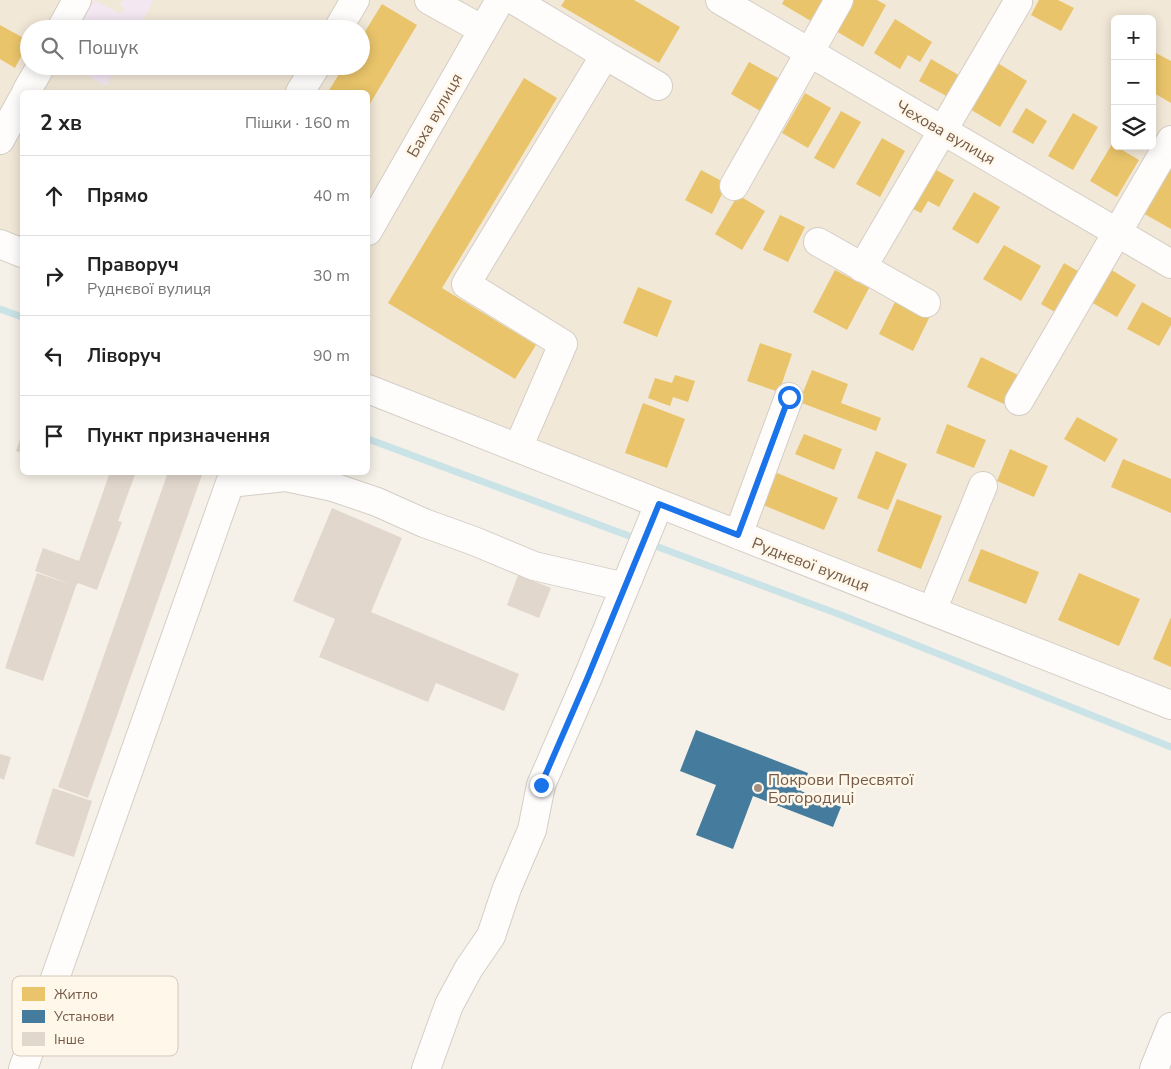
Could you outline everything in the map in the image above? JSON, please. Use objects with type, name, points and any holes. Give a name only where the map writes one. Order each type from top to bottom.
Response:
[{"type":"street","points":[[67,20],[77,0]]},
{"type":"street","points":[[344,20],[356,0]]},
{"type":"street","points":[[429,0],[483,30]]},
{"type":"street","name":"Баха вулиця","points":[[370,228],[500,0]]},
{"type":"street","points":[[514,0],[658,86]]},
{"type":"street","name":"Чехова вулиця","points":[[720,0],[1171,264]]},
{"type":"street","points":[[734,186],[839,0]]},
{"type":"street","points":[[862,268],[1018,2]]},
{"type":"street","points":[[518,448],[563,344],[466,284],[605,55]]},
{"type":"street","points":[[27,90],[36,75]]},
{"type":"street","points":[[301,90],[310,75]]},
{"type":"street","points":[[0,140],[20,104]]},
{"type":"street","points":[[1019,401],[1171,140]]},
{"type":"street","points":[[818,242],[926,304]]},
{"type":"street","points":[[0,244],[20,252]]},
{"type":"street","name":"Руднєвої вулиця","points":[[370,390],[518,448],[655,515],[738,535],[1171,706]]},
{"type":"street","points":[[738,535],[789,397]]},
{"type":"street","points":[[56,976],[230,483],[286,477],[333,487],[377,502],[424,523],[534,566],[625,587]]},
{"type":"street","points":[[932,611],[982,486]]},
{"type":"street","points":[[426,1069],[449,1005],[469,968],[491,936],[507,888],[532,830],[541,785],[655,515]]},
{"type":"street","points":[[1154,1069],[1171,1027]]},
{"type":"street","points":[[23,1069],[28,1056]]},
{"type":"shaded area","points":[[0,0],[1171,0],[1171,696],[370,381],[370,90],[20,90],[20,244],[0,236]]},
{"type":"shaded area","points":[[94,0],[121,14],[125,8],[120,5],[123,0],[154,0],[143,20],[83,20]]},
{"type":"shaded area","points":[[86,75],[112,75],[106,86]]},
{"type":"building: Житло","points":[[565,0],[634,0],[680,27],[659,63],[561,6]]},
{"type":"building: Житло","points":[[784,0],[823,0],[811,21],[782,4]]},
{"type":"building: Житло","points":[[854,0],[877,0],[886,5],[863,47],[836,31]]},
{"type":"building: Житло","points":[[1039,0],[1058,0],[1074,8],[1061,31],[1031,15]]},
{"type":"building: Житло","points":[[382,4],[417,25],[370,104],[370,90],[329,90],[338,75],[370,75],[370,23]]},
{"type":"building: Житло","points":[[895,19],[932,42],[920,62],[908,55],[900,69],[874,53]]},
{"type":"building: Житло","points":[[0,25],[20,36],[20,58],[15,68],[0,59]]},
{"type":"building: Житло","points":[[1156,53],[1171,61],[1171,103],[1156,94]]},
{"type":"building: Житло","points":[[931,59],[962,77],[950,98],[919,81]]},
{"type":"building: Житло","points":[[749,62],[780,79],[762,112],[731,94]]},
{"type":"building: Житло","points":[[996,62],[1027,81],[1000,127],[968,108]]},
{"type":"building: Житло","points":[[524,78],[557,98],[442,288],[536,345],[515,379],[388,303]]},
{"type":"building: Житло","points":[[805,93],[831,108],[808,148],[782,133]]},
{"type":"building: Житло","points":[[1026,108],[1047,121],[1033,144],[1012,132]]},
{"type":"building: Житло","points":[[841,111],[861,122],[834,169],[814,158]]},
{"type":"building: Житло","points":[[1073,113],[1098,127],[1073,170],[1048,156]]},
{"type":"building: Житло","points":[[882,138],[905,151],[880,197],[856,184]]},
{"type":"building: Житло","points":[[1111,146],[1111,150],[1122,150],[1139,160],[1117,197],[1090,181]]},
{"type":"building: Житло","points":[[1171,166],[1171,229],[1141,212]]},
{"type":"building: Житло","points":[[931,167],[954,180],[939,207],[928,201],[921,213],[909,207]]},
{"type":"building: Житло","points":[[701,170],[727,184],[712,214],[685,200]]},
{"type":"building: Житло","points":[[974,192],[1000,207],[978,244],[952,229]]},
{"type":"building: Житло","points":[[738,195],[765,211],[742,250],[715,234]]},
{"type":"building: Житло","points":[[780,215],[805,227],[788,262],[763,250]]},
{"type":"building: Житло","points":[[1004,245],[1041,266],[1021,301],[983,279]]},
{"type":"building: Житло","points":[[1064,263],[1083,274],[1060,315],[1041,304]]},
{"type":"building: Житло","points":[[1110,269],[1136,285],[1117,317],[1091,302]]},
{"type":"building: Житло","points":[[835,270],[869,288],[847,330],[813,312]]},
{"type":"building: Житло","points":[[638,287],[672,301],[657,337],[623,323]]},
{"type":"building: Житло","points":[[896,300],[930,316],[913,351],[879,334]]},
{"type":"building: Житло","points":[[1142,302],[1171,318],[1171,325],[1159,346],[1127,329]]},
{"type":"building: Житло","points":[[760,343],[792,354],[779,392],[747,381]]},
{"type":"building: Житло","points":[[981,357],[1018,375],[1004,404],[967,387]]},
{"type":"building: Житло","points":[[812,370],[848,384],[841,403],[881,418],[876,431],[799,402]]},
{"type":"building: Житло","points":[[675,375],[695,381],[688,402],[673,397],[670,406],[648,398],[655,378],[672,383]]},
{"type":"building: Житло","points":[[643,403],[685,419],[667,468],[625,453]]},
{"type":"building: Житло","points":[[1077,417],[1118,439],[1105,462],[1064,439]]},
{"type":"building: Житло","points":[[947,424],[986,440],[974,468],[936,453]]},
{"type":"building: Житло","points":[[804,434],[842,449],[834,470],[795,454]]},
{"type":"building: Житло","points":[[1010,449],[1048,466],[1034,497],[997,481]]},
{"type":"building: Житло","points":[[876,451],[907,464],[888,510],[857,498]]},
{"type":"building: Житло","points":[[1123,459],[1171,479],[1171,513],[1111,487]]},
{"type":"building: Житло","points":[[777,473],[838,498],[824,530],[763,505]]},
{"type":"building: Житло","points":[[897,499],[942,516],[921,569],[877,551]]},
{"type":"building: Житло","points":[[981,549],[1039,572],[1026,604],[968,581]]},
{"type":"building: Житло","points":[[1079,573],[1140,599],[1119,646],[1058,620]]},
{"type":"building: Житло","points":[[1171,617],[1171,667],[1153,659]]},
{"type":"building: Установи","name":"Покрови Пресвятої Богородиці","points":[[696,730],[808,773],[801,791],[841,807],[833,827],[753,796],[733,849],[696,835],[716,785],[680,771]]},
{"type":"building: Інше","points":[[20,439],[20,452],[16,451]]},
{"type":"building: Інше","points":[[109,475],[135,475],[118,521],[122,522],[97,590],[78,583],[76,586],[43,681],[5,668],[37,573],[73,585],[35,571],[43,548],[79,561]]},
{"type":"building: Інше","points":[[167,475],[202,475],[88,798],[58,787]]},
{"type":"building: Інше","points":[[332,508],[402,538],[371,612],[519,674],[504,711],[436,683],[428,702],[319,657],[335,619],[293,601]]},
{"type":"building: Інше","points":[[518,575],[551,588],[539,618],[507,605]]},
{"type":"building: Інше","points":[[0,754],[11,757],[4,780],[0,778]]},
{"type":"building: Інше","points":[[53,788],[92,801],[74,857],[35,844]]},
{"type":"waterway","points":[[0,309],[20,316]]},
{"type":"waterway","points":[[370,440],[640,540]]},
{"type":"waterway","points":[[650,544],[841,615],[1171,747]]},
{"type":"place","name":"Покрови Пресвятої Богородиці","points":[[758,788]]},
{"type":"route","points":[[541,785],[659,504],[738,535],[789,397]]}]
